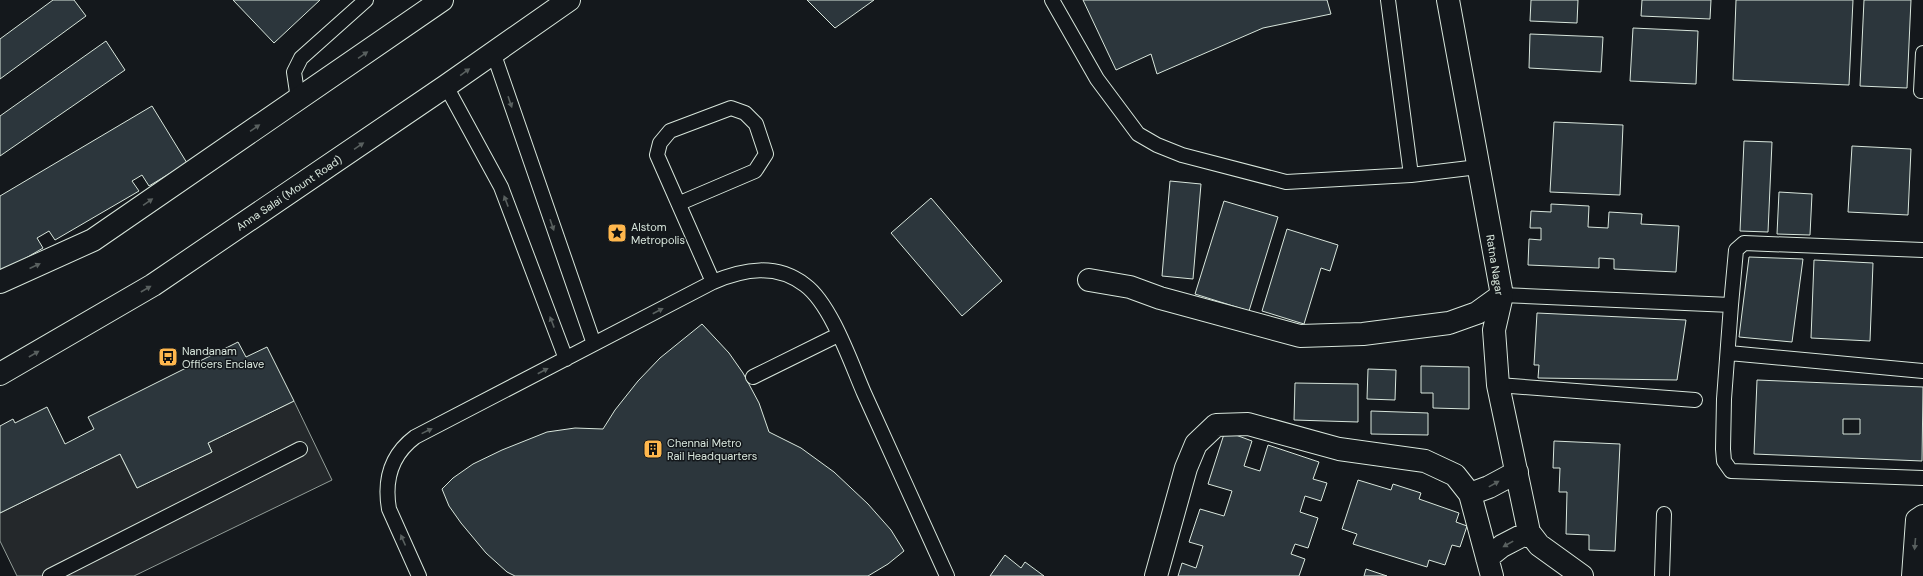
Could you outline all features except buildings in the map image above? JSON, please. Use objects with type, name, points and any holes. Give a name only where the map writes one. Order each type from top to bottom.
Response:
[{"type":"street","points":[[0,282],[93,240],[442,0]]},
{"type":"street","name":"Anna Salai (Mount Road)","points":[[0,374],[154,285],[446,86],[569,0]]},
{"type":"street","name":"Ratna Nagar","points":[[1448,0],[1502,295],[1494,330],[1498,385],[1529,532],[1539,545],[1582,576]]},
{"type":"street","points":[[1089,280],[1130,287],[1160,298],[1300,336],[1363,334],[1449,323],[1477,313],[1502,295]]},
{"type":"street","points":[[1156,576],[1186,468],[1196,444],[1216,425],[1248,424],[1339,449],[1425,461],[1455,475],[1470,494],[1490,567]]},
{"type":"street","points":[[1470,494],[1489,487],[1517,472]]},
{"type":"street","points":[[1913,576],[1917,520],[1923,516]]},
{"type":"street","points":[[1490,567],[1502,546],[1529,532]]},
{"type":"lane","points":[[298,99],[294,72],[301,58],[366,0]]},
{"type":"lane","points":[[1052,0],[1097,79],[1138,134],[1157,145],[1182,155],[1286,182],[1411,176],[1478,167]]},
{"type":"lane","points":[[1388,0],[1411,176]]},
{"type":"lane","points":[[493,52],[594,344]]},
{"type":"lane","points":[[1921,91],[1923,53]]},
{"type":"lane","points":[[446,86],[501,187],[566,359]]},
{"type":"lane","points":[[680,203],[755,171],[766,154],[756,124],[745,113],[732,108],[670,131],[660,143],[657,155],[680,203],[713,282]]},
{"type":"lane","points":[[1923,250],[1744,243],[1736,250],[1731,305],[1729,353],[1724,399],[1724,461],[1731,471],[1923,478]]},
{"type":"lane","points":[[418,576],[389,508],[387,496],[391,466],[396,456],[404,446],[415,438],[713,282],[732,274],[753,270],[770,270],[784,273],[804,284],[818,295],[838,335],[947,576]]},
{"type":"lane","points":[[1502,295],[1731,305]]},
{"type":"lane","points":[[753,377],[838,335]]},
{"type":"lane","points":[[1729,353],[1923,371]]},
{"type":"lane","points":[[1498,385],[1695,400]]},
{"type":"lane","points":[[50,576],[300,449]]},
{"type":"lane","points":[[1662,576],[1664,514]]},
{"type":"shaded area","points":[[294,401],[332,480],[134,576],[17,576],[0,541],[0,513],[120,454],[137,488],[212,452],[208,443]]},
{"type":"place","name":"Alstom Metropolis","points":[[617,233]]},
{"type":"place","name":"Nandanam Officers Enclave","points":[[168,357]]},
{"type":"place","name":"Chennai Metro Rail Headquarters","points":[[653,449]]}]
